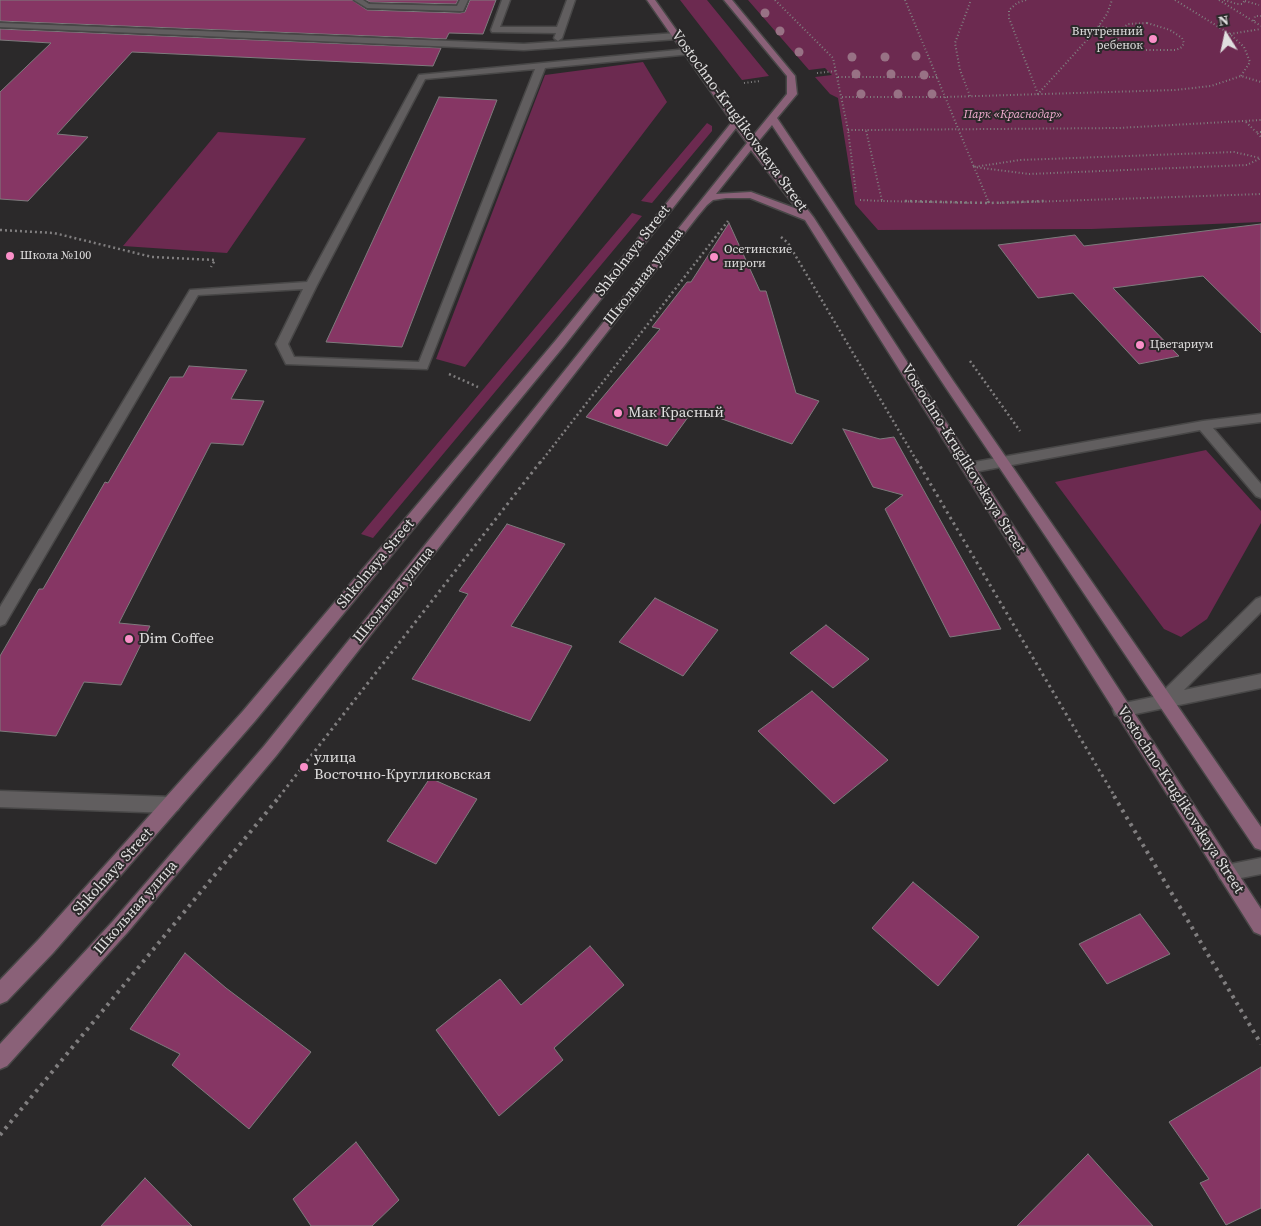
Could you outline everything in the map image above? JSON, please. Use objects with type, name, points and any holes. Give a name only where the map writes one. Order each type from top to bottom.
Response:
[{"type":"main road","name":"Vostochno-Kruglikovskaya Street","points":[[651,0],[752,144],[809,218],[1261,926]]},
{"type":"main road","name":"Vostochno-Kruglikovskaya Street","points":[[728,0],[791,76],[792,94],[772,118],[1261,842]]},
{"type":"main road","name":"Школьная улица","points":[[0,1059],[120,927],[252,772],[417,568],[772,118]]},
{"type":"main road","name":"Shkolnaya Street","points":[[0,994],[46,946],[172,805],[370,571],[560,343],[736,121]]},
{"type":"main road","points":[[700,207],[710,198],[726,195],[751,196],[779,205],[809,218]]},
{"type":"lane","points":[[358,0],[368,6],[460,9],[464,0]]},
{"type":"lane","points":[[506,0],[495,30],[561,30]]},
{"type":"lane","points":[[556,44],[571,0]]},
{"type":"lane","points":[[0,25],[524,47],[677,36]]},
{"type":"lane","points":[[541,66],[423,366],[290,361],[282,344],[311,285],[422,77],[688,52]]},
{"type":"lane","points":[[0,620],[194,292],[311,285]]},
{"type":"lane","points":[[969,468],[1203,425],[1261,418]]},
{"type":"lane","points":[[1203,425],[1261,493]]},
{"type":"lane","points":[[1164,700],[1261,603]]},
{"type":"lane","points":[[1122,710],[1261,681]]},
{"type":"lane","points":[[0,799],[172,805]]},
{"type":"lane","points":[[1226,873],[1261,866]]},
{"type":"path","points":[[775,0],[833,58],[848,130],[857,200],[863,208]]},
{"type":"path","points":[[905,0],[990,203]]},
{"type":"path","points":[[970,96],[960,70],[955,42],[971,0]]},
{"type":"path","points":[[1026,0],[1017,3],[1009,10],[1009,18],[1038,94]]},
{"type":"path","points":[[1038,94],[1049,80],[1078,52],[1099,26],[1107,14],[1112,0]]},
{"type":"path","points":[[1175,0],[1230,34],[1244,46],[1250,62],[1240,76]]},
{"type":"path","points":[[1220,0],[1261,26]]},
{"type":"path","points":[[1224,0],[1232,4],[1242,4],[1245,1],[1260,4],[1261,8]]},
{"type":"path","points":[[1254,21],[1255,16],[1261,16]]},
{"type":"path","points":[[1147,23],[1170,30],[1184,43],[1182,47],[1176,50],[1142,50],[1121,42],[1118,37],[1119,31],[1128,24],[1147,23]]},
{"type":"path","points":[[1099,26],[1119,31]]},
{"type":"path","points":[[1230,34],[1261,26]]},
{"type":"path","points":[[812,73],[836,71]]},
{"type":"path","points":[[842,97],[946,97],[1175,90],[1211,86],[1240,76],[1261,82]]},
{"type":"path","points":[[838,77],[938,77]]},
{"type":"path","points":[[744,83],[762,80]]},
{"type":"path","points":[[848,130],[960,131],[1119,128],[1261,120]]},
{"type":"path","points":[[1245,122],[1261,137]]},
{"type":"path","points":[[866,130],[882,201]]},
{"type":"path","points":[[1256,132],[1261,132]]},
{"type":"path","points":[[974,167],[1020,160],[1234,152],[1261,158]]},
{"type":"path","points":[[974,167],[1029,174],[1247,165],[1261,158]]},
{"type":"path","points":[[857,200],[990,203],[1261,194]]},
{"type":"path","points":[[0,1134],[304,767],[729,220],[736,218]]},
{"type":"path","points":[[0,230],[54,233],[152,257],[215,260],[194,292]]},
{"type":"path","points":[[775,231],[788,243],[794,252],[1261,1044]]},
{"type":"path","points":[[969,358],[1037,456]]},
{"type":"green space","points":[[680,0],[707,0],[769,76],[742,80]]},
{"type":"green space","name":"Парк «Краснодар»","points":[[748,0],[1261,0],[1261,222],[1092,229],[878,230],[855,204],[838,98],[830,94],[815,77],[832,75],[825,68],[809,70]]},
{"type":"green space","points":[[643,62],[667,102],[465,367],[436,359],[545,75]]},
{"type":"green space","points":[[707,123],[712,126],[712,131],[652,203],[641,201]]},
{"type":"green space","points":[[218,132],[306,138],[227,253],[123,246]]},
{"type":"green space","points":[[632,213],[642,216],[373,538],[361,534]]},
{"type":"green space","points":[[1206,450],[1261,511],[1261,523],[1207,619],[1181,637],[1164,629],[1055,482]]},
{"type":"building","points":[[0,0],[352,0],[367,10],[460,13],[465,12],[470,0],[496,0],[483,34],[449,33],[446,39],[0,21]]},
{"type":"building","points":[[366,0],[458,0],[456,4],[370,2]]},
{"type":"building","points":[[0,29],[441,48],[433,66],[132,52],[57,134],[88,137],[28,201],[0,199],[0,92],[51,43],[0,40]]},
{"type":"building","points":[[439,97],[497,100],[402,347],[326,342]]},
{"type":"building","points":[[729,223],[760,291],[766,291],[796,393],[819,401],[792,444],[694,409],[667,446],[586,417],[660,329],[652,327],[687,282],[691,282]]},
{"type":"building","points":[[1261,224],[1261,333],[1203,276],[1113,288],[1179,356],[1139,364],[1073,293],[1038,298],[998,245],[1075,235],[1084,246]]},
{"type":"building","points":[[189,366],[247,370],[231,399],[264,401],[243,445],[211,443],[119,623],[150,626],[121,685],[84,682],[56,736],[0,731],[0,656],[39,589],[43,589],[105,482],[108,483],[170,377],[183,377]]},
{"type":"building","points":[[843,429],[880,439],[894,437],[1001,629],[950,637],[885,509],[903,495],[873,487]]},
{"type":"building","points":[[507,524],[565,544],[511,626],[572,646],[530,721],[412,679],[468,594],[459,591]]},
{"type":"building","points":[[655,598],[718,630],[683,676],[619,642]]},
{"type":"building","points":[[826,625],[869,659],[833,688],[790,653]]},
{"type":"building","points":[[812,691],[888,760],[834,804],[758,731]]},
{"type":"building","points":[[430,778],[477,799],[436,864],[387,841]]},
{"type":"building","points":[[913,882],[979,937],[938,986],[872,928]]},
{"type":"building","points":[[1140,914],[1170,954],[1107,984],[1079,944]]},
{"type":"building","points":[[590,946],[624,985],[554,1048],[563,1060],[499,1116],[436,1030],[500,979],[521,1005]]},
{"type":"building","points":[[185,953],[226,988],[311,1052],[249,1129],[172,1065],[180,1054],[130,1029]]},
{"type":"building","points":[[1261,1067],[1261,1208],[1226,1225],[1200,1183],[1209,1179],[1169,1122]]},
{"type":"building","points":[[356,1142],[399,1200],[372,1226],[311,1226],[293,1199]]},
{"type":"building","points":[[1088,1154],[1153,1226],[1017,1226]]},
{"type":"building","points":[[145,1178],[192,1226],[101,1226]]},
{"type":"place","name":"Внутренний ребенок","points":[[1153,39]]},
{"type":"place","name":"Школа №100","points":[[10,256]]},
{"type":"place","name":"Осетинские пироги","points":[[714,257]]},
{"type":"place","name":"Цветариум","points":[[1140,345]]},
{"type":"place","name":"Мак Красный","points":[[618,413]]},
{"type":"place","name":"Dim Coffee","points":[[129,639]]},
{"type":"place","name":"улица Восточно-Кругликовская","points":[[304,767]]}]
